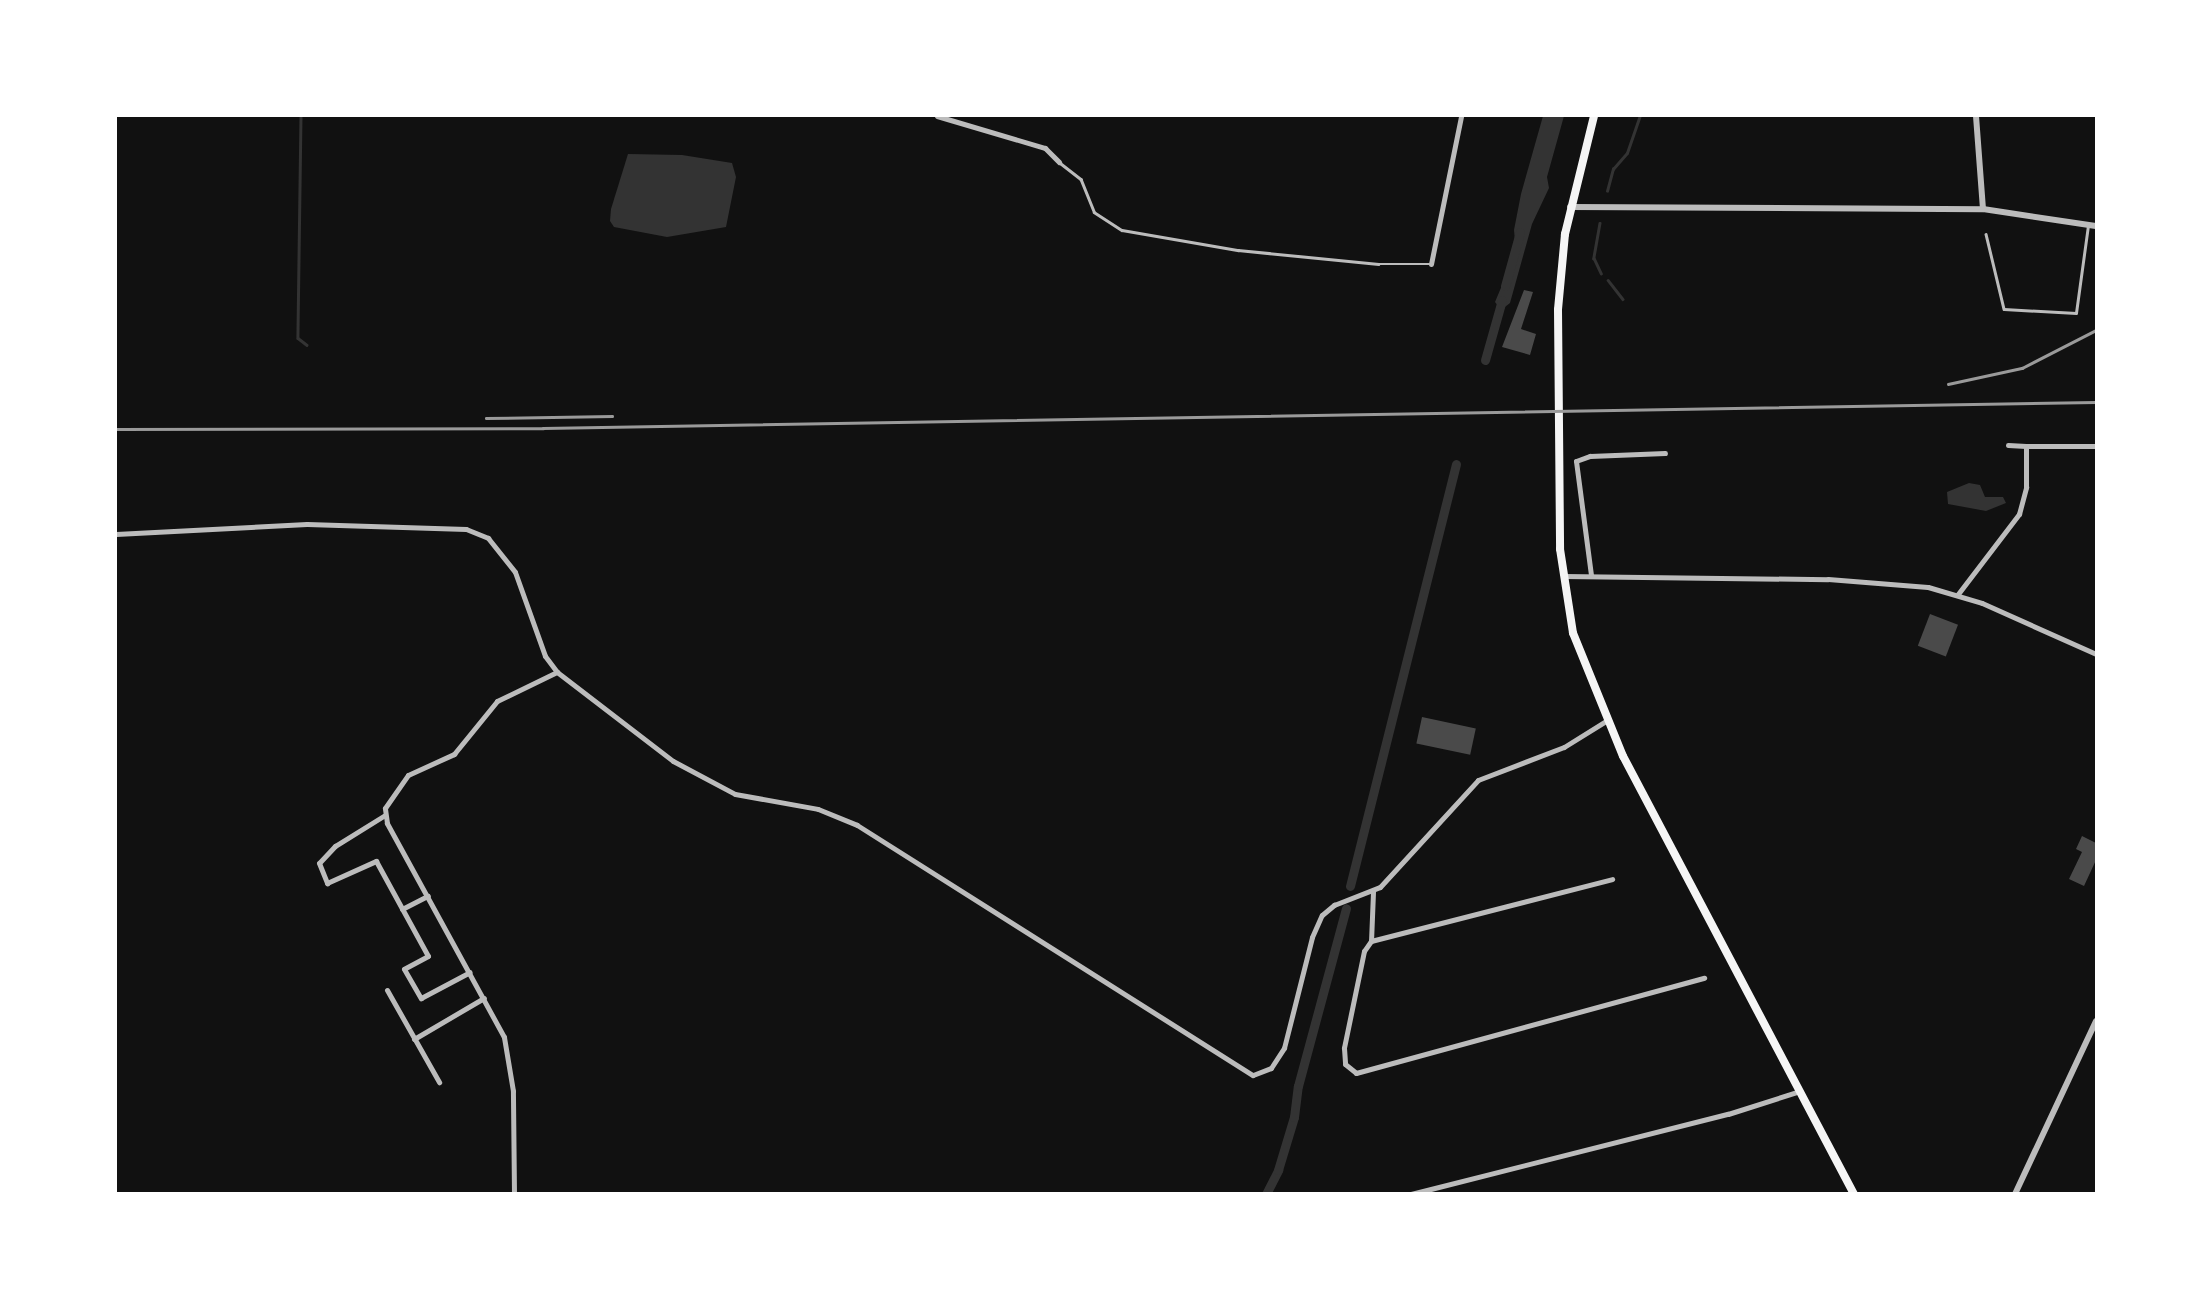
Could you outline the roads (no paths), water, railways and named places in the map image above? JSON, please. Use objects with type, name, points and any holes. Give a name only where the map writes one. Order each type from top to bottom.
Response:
[{"type":"main road","points":[[1594,116],[1570,207],[1558,334],[1562,576],[1579,654],[1606,721],[1854,1194]]},
{"type":"street","points":[[937,116],[1045,148],[1059,162]]},
{"type":"street","points":[[1430,264],[1461,116]]},
{"type":"street","points":[[1976,116],[1983,209]]},
{"type":"street","points":[[1570,207],[1983,209],[2096,226]]},
{"type":"street","points":[[2008,445],[2093,446]]},
{"type":"street","points":[[1958,594],[2021,509],[2026,487],[2026,446]]},
{"type":"street","points":[[1591,575],[1576,461],[1591,456],[1665,453]]},
{"type":"street","points":[[116,534],[307,524],[466,529],[488,538],[503,552],[545,656],[557,672],[702,780],[748,797],[826,811],[857,825],[1253,1075],[1271,1068],[1279,1059],[1312,937],[1329,908],[1373,892],[1478,780],[1564,747],[1606,721]]},
{"type":"street","points":[[1562,576],[1862,580],[1958,594],[2096,653]]},
{"type":"street","points":[[470,972],[421,998],[404,969],[428,956],[376,861],[327,883],[319,863],[335,846],[385,815],[399,784],[408,775],[454,754],[488,707],[557,672]]},
{"type":"street","points":[[385,815],[504,1037],[511,1071],[514,1194]]},
{"type":"street","points":[[1371,941],[1612,879]]},
{"type":"street","points":[[1373,892],[1371,941],[1364,951],[1344,1048],[1347,1067],[1364,1074],[1704,978]]},
{"type":"street","points":[[402,909],[428,895]]},
{"type":"street","points":[[387,990],[439,1082]]},
{"type":"street","points":[[414,1039],[484,998]]},
{"type":"street","points":[[2015,1194],[2096,1021]]},
{"type":"street","points":[[1411,1194],[1728,1114],[1800,1091]]},
{"type":"lane","points":[[1059,162],[1081,179],[1094,212],[1122,230],[1238,250],[1378,264],[1430,264]]},
{"type":"lane","points":[[1986,234],[2004,309],[2076,313],[2088,225]]},
{"type":"waterway","points":[[301,116],[298,338],[307,345]]},
{"type":"waterway","points":[[1607,191],[1613,169],[1627,153],[1640,116]]},
{"type":"waterway","points":[[1600,223],[1594,258],[1601,273]]},
{"type":"waterway","points":[[1505,286],[1520,232]]},
{"type":"waterway","points":[[1608,280],[1623,299]]},
{"type":"waterway","points":[[1485,360],[1502,300]]},
{"type":"waterway","points":[[1350,886],[1456,464]]},
{"type":"waterway","points":[[1266,1194],[1278,1170],[1294,1117],[1298,1086],[1346,908]]},
{"type":"railway","points":[[1948,384],[2022,368],[2096,330]]},
{"type":"railway","points":[[116,429],[543,428],[2096,402]]},
{"type":"railway","points":[[486,418],[612,416]]}]
